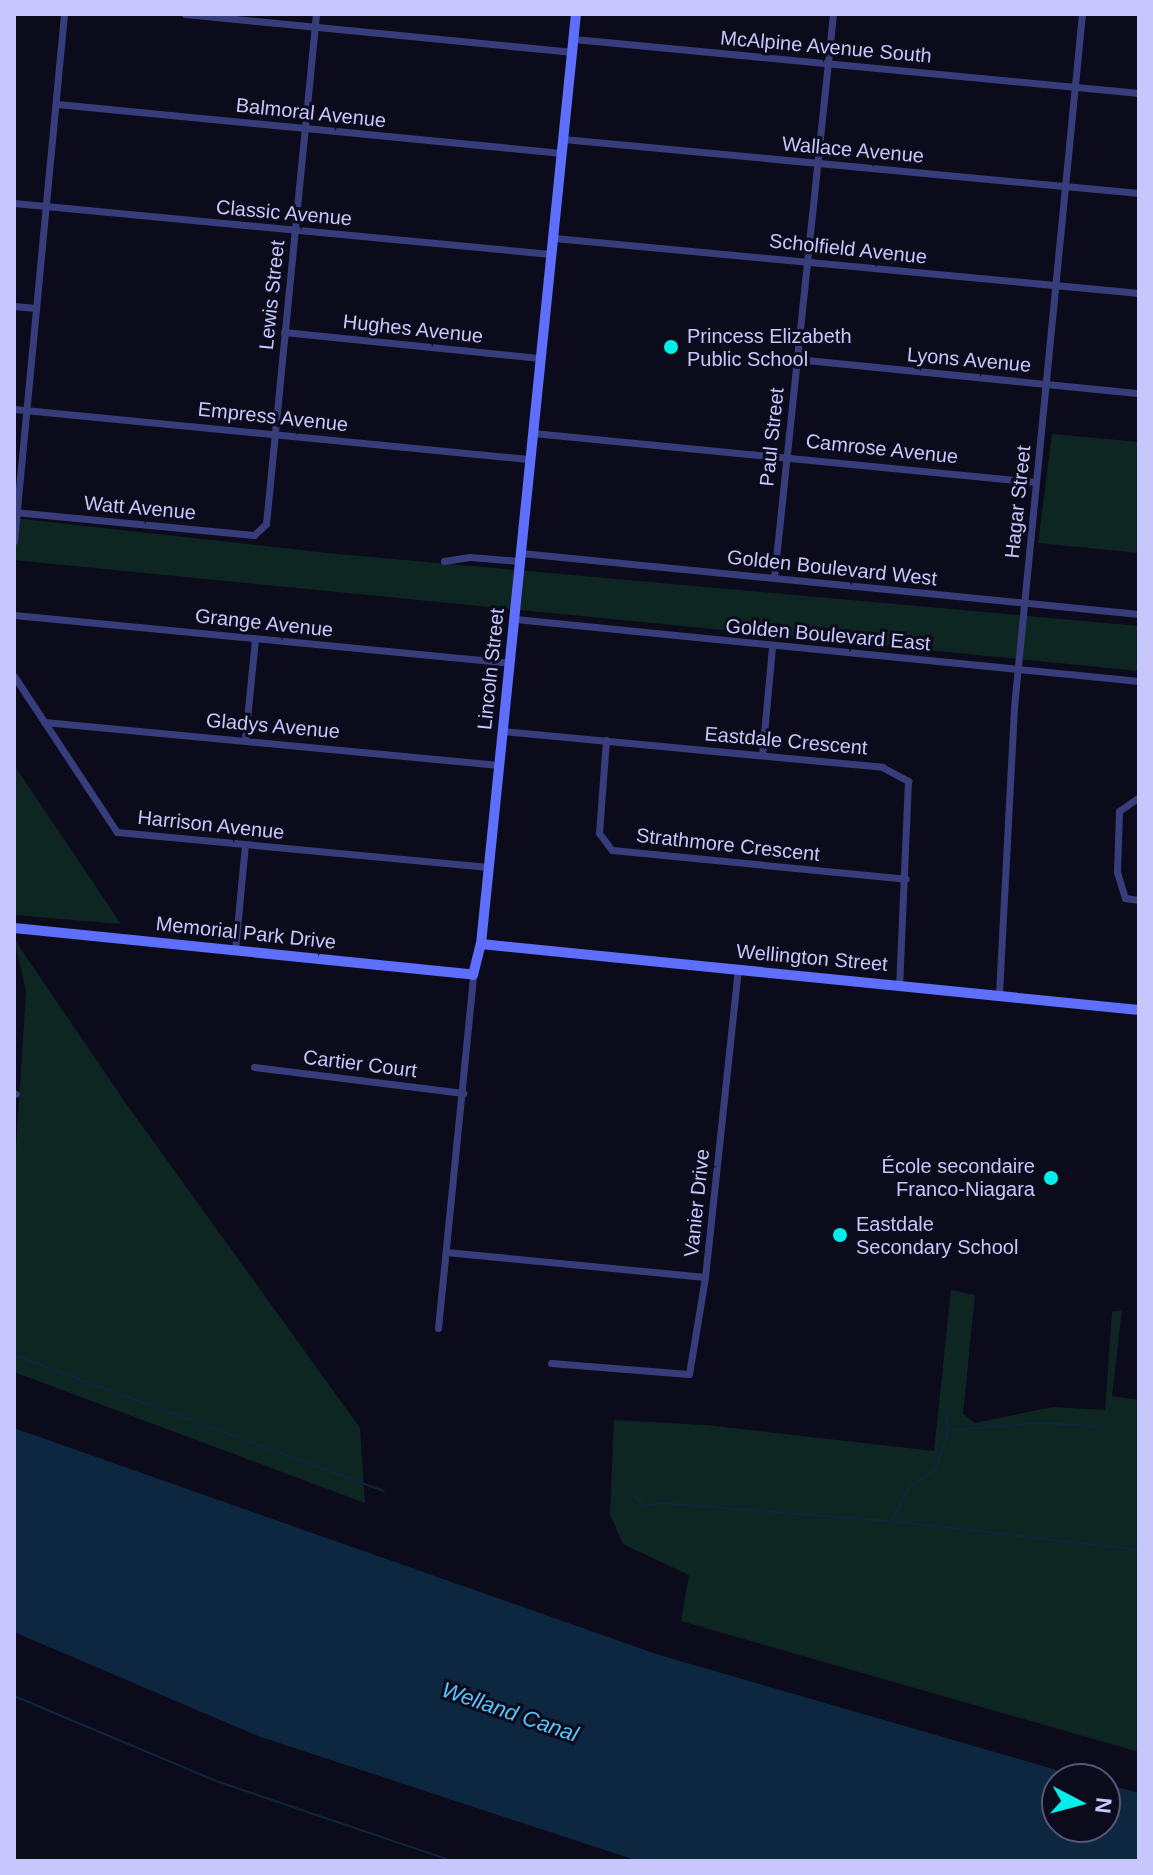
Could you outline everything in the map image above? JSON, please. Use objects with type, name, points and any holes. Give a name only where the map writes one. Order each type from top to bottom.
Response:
[{"type":"main road","name":"Lincoln Street","points":[[473,975],[481,944],[576,14]]},
{"type":"main road","name":"Memorial Park Drive","points":[[14,928],[473,975]]},
{"type":"main road","name":"Wellington Street","points":[[481,944],[1139,1010]]},
{"type":"street","points":[[14,541],[64,14]]},
{"type":"street","points":[[185,14],[573,52]]},
{"type":"street","name":"Lewis Street","points":[[261,530],[266,524],[316,14]]},
{"type":"street","name":"Paul Street","points":[[774,578],[833,14]]},
{"type":"street","name":"Hagar Street","points":[[999,994],[1018,668],[1082,14]]},
{"type":"street","name":"McAlpine Avenue South","points":[[574,39],[1139,93]]},
{"type":"street","name":"Balmoral Avenue","points":[[57,104],[562,153]]},
{"type":"street","name":"Wallace Avenue","points":[[563,139],[1139,193]]},
{"type":"street","name":"Classic Avenue","points":[[14,203],[551,254]]},
{"type":"street","name":"Scholfield Avenue","points":[[554,238],[1139,293]]},
{"type":"street","points":[[14,306],[36,308]]},
{"type":"street","name":"Hughes Avenue","points":[[284,332],[539,358]]},
{"type":"street","name":"Lyons Avenue","points":[[796,359],[1139,393]]},
{"type":"street","name":"Empress Avenue","points":[[14,409],[529,459]]},
{"type":"street","name":"Camrose Avenue","points":[[533,433],[787,455],[1036,482]]},
{"type":"street","name":"Watt Avenue","points":[[15,512],[254,535],[261,530]]},
{"type":"street","name":"Golden Boulevard West","points":[[444,561],[470,557],[521,557],[1139,614]]},
{"type":"street","name":"Grange Avenue","points":[[14,615],[510,663]]},
{"type":"street","name":"Golden Boulevard East","points":[[515,619],[772,648],[1139,681]]},
{"type":"street","points":[[245,739],[255,639]]},
{"type":"street","points":[[762,755],[772,648]]},
{"type":"street","name":"Harrison Avenue","points":[[14,676],[117,832],[488,867]]},
{"type":"street","name":"Gladys Avenue","points":[[44,722],[499,765]]},
{"type":"street","name":"Eastdale Crescent","points":[[503,731],[882,767],[908,781],[899,984]]},
{"type":"street","name":"Strathmore Crescent","points":[[606,740],[599,833],[612,850],[906,879]]},
{"type":"street","points":[[1139,797],[1119,811],[1117,872],[1125,898],[1139,900]]},
{"type":"street","points":[[235,950],[245,845]]},
{"type":"street","name":"Vanier Drive","points":[[446,1252],[705,1277],[738,969]]},
{"type":"street","name":"Lincoln Street","points":[[438,1328],[473,975]]},
{"type":"street","name":"Cartier Court","points":[[254,1067],[463,1093]]},
{"type":"street","points":[[551,1363],[689,1374],[705,1277]]},
{"type":"green space","points":[[1052,434],[1139,442],[1139,553],[1038,543]]},
{"type":"green space","points":[[14,518],[327,553],[1139,626],[1139,671],[14,560]]},
{"type":"green space","points":[[14,765],[121,924],[14,915]]},
{"type":"green space","points":[[14,939],[127,1105],[360,1428],[365,1503],[14,1372],[14,1181],[26,991]]},
{"type":"green space","points":[[951,1290],[975,1295],[963,1414],[975,1423],[1053,1407],[1105,1410],[1112,1312],[1122,1310],[1112,1396],[1139,1400],[1139,1752],[681,1621],[689,1575],[623,1544],[610,1514],[614,1420],[706,1425],[934,1451]]},
{"type":"water","name":"Welland Canal","points":[[14,1428],[659,1655],[1041,1765],[1041,1843],[1121,1843],[1121,1788],[1139,1793],[1139,1861],[638,1861],[258,1736],[14,1632]]},
{"type":"waterway","points":[[14,1355],[384,1491]]},
{"type":"waterway","points":[[892,1521],[908,1489],[936,1469],[949,1430],[946,1416]]},
{"type":"waterway","points":[[949,1430],[1041,1423],[1096,1426]]},
{"type":"waterway","points":[[634,1496],[644,1506],[661,1503],[892,1521],[1139,1550]]},
{"type":"waterway","points":[[14,1696],[216,1781],[453,1861]]},
{"type":"place","name":"Princess Elizabeth Public School","points":[[671,347]]},
{"type":"place","name":"École secondaire Franco-Niagara","points":[[1051,1178]]},
{"type":"place","name":"Eastdale Secondary School","points":[[840,1235]]}]
